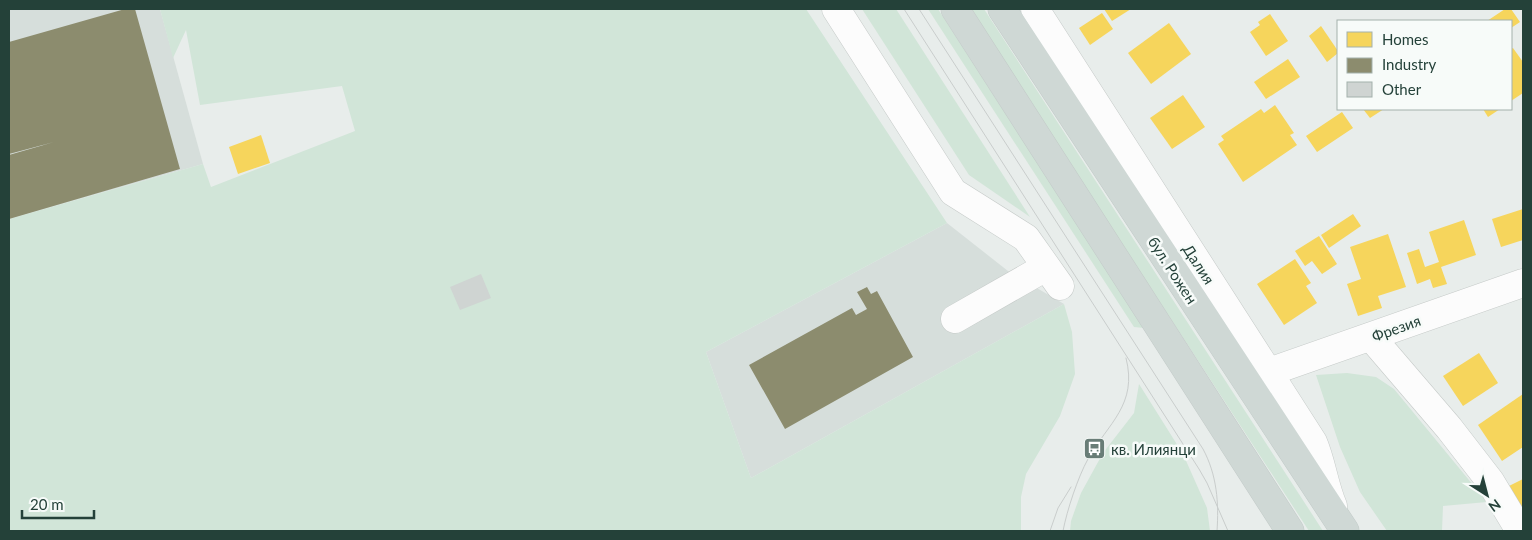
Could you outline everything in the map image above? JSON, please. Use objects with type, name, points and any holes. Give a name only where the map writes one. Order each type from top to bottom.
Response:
[{"type":"main road","points":[[955,9],[1290,531]]},
{"type":"main road","name":"бул. Рожен","points":[[1002,9],[1344,530]]},
{"type":"street","points":[[836,9],[953,192],[1026,238],[1053,276],[955,319]]},
{"type":"street","name":"Далия","points":[[1035,9],[1313,442],[1320,458],[1330,499],[1344,530]]},
{"type":"street","name":"Фрезия","points":[[1269,372],[1523,283]]},
{"type":"street","points":[[1372,337],[1449,428],[1490,481],[1520,531]]},
{"type":"shaded area","points":[[9,9],[160,9],[203,164],[9,219]]},
{"type":"shaded area","points":[[947,223],[1008,271],[1064,304],[751,478],[706,352]]},
{"type":"green space","points":[[160,9],[806,9],[947,223],[706,352],[751,478],[1064,304],[1072,332],[1075,374],[1060,416],[1026,474],[1021,497],[1021,531],[9,531],[9,219],[203,164],[211,187],[355,131],[342,86],[200,105],[186,30],[173,58]]},
{"type":"green space","points":[[862,9],[896,9],[1030,217],[969,175]]},
{"type":"green space","points":[[928,9],[938,9],[1144,328],[1134,327]]},
{"type":"green space","points":[[969,9],[984,9],[1323,531],[1309,531]]},
{"type":"green space","points":[[1347,373],[1376,377],[1394,389],[1487,502],[1443,506],[1442,531],[1387,531],[1360,492],[1340,447],[1316,375]]},
{"type":"green space","points":[[1139,384],[1183,454],[1207,508],[1210,531],[1070,531],[1071,521],[1081,493],[1103,453],[1134,413]]},
{"type":"building: Homes","points":[[1104,9],[1131,9],[1112,21]]},
{"type":"building: Homes","points":[[1505,9],[1511,9],[1520,22],[1512,27],[1512,20],[1488,20]]},
{"type":"building: Homes","points":[[1102,13],[1113,29],[1090,45],[1079,28]]},
{"type":"building: Homes","points":[[1270,14],[1288,41],[1266,56],[1250,32],[1260,25],[1258,22]]},
{"type":"building: Homes","points":[[1169,23],[1191,54],[1151,84],[1128,53]]},
{"type":"building: Homes","points":[[1321,26],[1337,50],[1337,54],[1327,62],[1309,36]]},
{"type":"building: Homes","points":[[1512,48],[1523,62],[1523,93],[1512,100]]},
{"type":"building: Homes","points":[[1288,59],[1300,77],[1266,99],[1254,82]]},
{"type":"building: Homes","points":[[1183,95],[1205,127],[1172,149],[1150,118]]},
{"type":"building: Homes","points":[[1275,105],[1294,133],[1290,135],[1297,145],[1243,182],[1218,144],[1224,140],[1221,136],[1261,109],[1264,113]]},
{"type":"building: Homes","points":[[1364,110],[1382,110],[1370,118]]},
{"type":"building: Homes","points":[[1484,110],[1498,110],[1488,117]]},
{"type":"building: Homes","points":[[1342,112],[1353,128],[1317,152],[1306,136]]},
{"type":"building: Homes","points":[[261,135],[270,163],[238,174],[229,147]]},
{"type":"building: Homes","points":[[1523,209],[1523,240],[1501,247],[1492,219]]},
{"type":"building: Homes","points":[[1353,214],[1361,226],[1329,248],[1321,235]]},
{"type":"building: Homes","points":[[1464,220],[1476,255],[1441,267],[1447,284],[1433,288],[1430,279],[1417,284],[1407,253],[1419,249],[1425,267],[1439,262],[1429,232]]},
{"type":"building: Homes","points":[[1388,234],[1406,287],[1378,296],[1382,308],[1358,316],[1347,284],[1361,279],[1350,247]]},
{"type":"building: Homes","points":[[1319,236],[1337,264],[1322,274],[1312,261],[1305,266],[1295,251]]},
{"type":"building: Homes","points":[[1295,259],[1311,283],[1306,286],[1317,303],[1284,325],[1257,284]]},
{"type":"building: Homes","points":[[1479,353],[1498,383],[1463,406],[1443,376]]},
{"type":"building: Homes","points":[[1523,394],[1523,447],[1502,461],[1478,425]]},
{"type":"building: Homes","points":[[1523,479],[1523,514],[1509,486]]},
{"type":"building: Industry","points":[[125,9],[135,9],[180,169],[9,219],[9,155],[54,142],[9,154],[9,42]]},
{"type":"building: Industry","points":[[867,287],[871,294],[877,291],[913,357],[785,429],[749,365],[852,308],[856,315],[867,309],[857,292]]},
{"type":"building: Other","points":[[481,274],[491,298],[460,310],[450,287]]},
{"type":"tram line","points":[[904,9],[1199,469],[1228,531]]},
{"type":"tram line","points":[[919,9],[1203,449],[1208,459],[1216,489],[1217,531]]},
{"type":"tram line","points":[[1063,531],[1073,494],[1084,466],[1125,401],[1129,374],[1126,358]]},
{"type":"tram line","points":[[1050,531],[1058,508],[1071,487]]},
{"type":"place","name":"кв. Илиянци","points":[[1095,449]]}]
